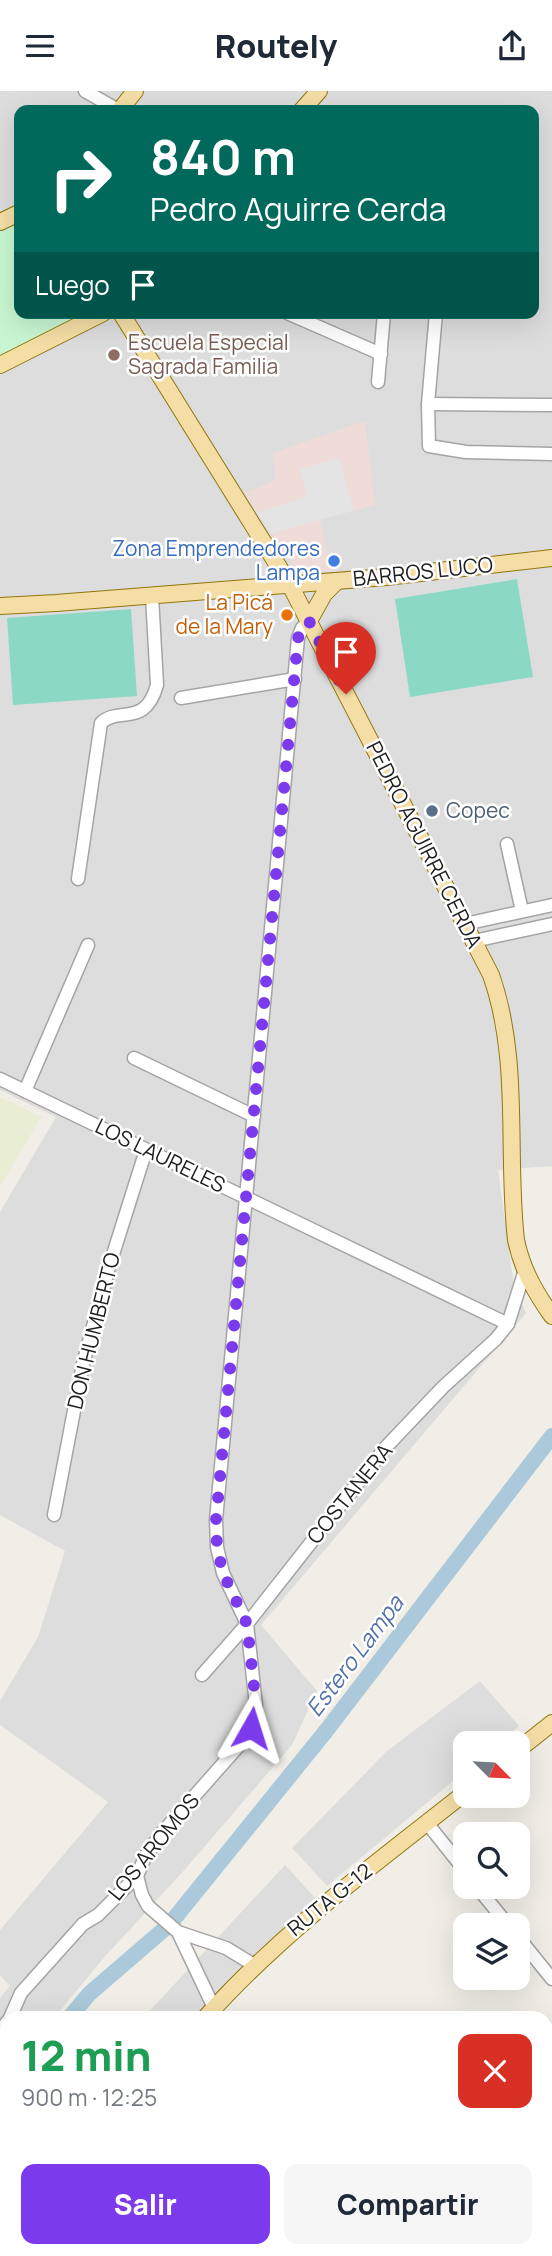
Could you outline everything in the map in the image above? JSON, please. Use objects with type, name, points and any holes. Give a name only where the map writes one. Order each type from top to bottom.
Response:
[{"type":"main road","points":[[123,105],[135,91]]},
{"type":"main road","points":[[306,105],[319,91]]},
{"type":"main road","points":[[0,365],[91,319]]},
{"type":"main road","name":"PEDRO AGUIRRE CERDA","points":[[125,319],[290,585],[494,984],[505,1027],[515,1231],[525,1271]]},
{"type":"main road","name":"BARROS LUCO","points":[[0,605],[337,581],[552,558]]},
{"type":"main road","points":[[309,621],[324,594],[337,581]]},
{"type":"main road","points":[[525,1271],[538,1297],[552,1316]]},
{"type":"main road","points":[[530,1740],[552,1723]]},
{"type":"main road","name":"RUTA G-12","points":[[211,2011],[254,1965],[318,1908],[453,1802]]},
{"type":"street","points":[[85,91],[110,105]]},
{"type":"street","points":[[301,319],[381,354]]},
{"type":"street","points":[[378,382],[384,319]]},
{"type":"street","points":[[435,319],[428,404],[429,446],[466,452],[552,453]]},
{"type":"street","points":[[428,404],[552,405]]},
{"type":"street","points":[[78,879],[101,723],[142,709],[152,698],[157,685],[152,596]]},
{"type":"street","name":"LOS AROMOS","points":[[12,2011],[21,1993],[83,1924],[98,1915],[137,1876],[145,1857],[160,1835],[243,1741],[251,1728],[256,1705],[247,1624],[223,1573],[217,1547],[216,1520],[299,635],[309,621]]},
{"type":"street","points":[[181,698],[295,678]]},
{"type":"street","points":[[507,844],[518,912],[517,932]]},
{"type":"street","points":[[465,924],[552,905]]},
{"type":"street","points":[[474,941],[552,924]]},
{"type":"street","points":[[27,1087],[88,945]]},
{"type":"street","points":[[134,1058],[254,1116]]},
{"type":"street","name":"LOS LAURELES","points":[[0,1079],[27,1087],[146,1150],[508,1324]]},
{"type":"street","name":"DON HUMBERTO","points":[[54,1515],[83,1364],[109,1267],[146,1150]]},
{"type":"street","points":[[508,1324],[525,1271]]},
{"type":"street","name":"COSTANERA","points":[[202,1675],[247,1624],[386,1447],[508,1324]]},
{"type":"street","points":[[427,1823],[453,1856]]},
{"type":"street","points":[[137,1876],[145,1901],[178,1932],[226,1948],[254,1965]]},
{"type":"street","points":[[487,1899],[498,1913]]},
{"type":"street","points":[[178,1932],[208,2011]]},
{"type":"street","points":[[530,1952],[552,1979]]},
{"type":"shaded area","points":[[0,91],[552,91],[552,1166],[498,1170],[514,1286],[526,1313],[261,1625],[317,1691],[292,1745],[60,2011],[0,2011],[0,1998],[10,1986],[0,1975],[0,1930],[108,1802],[0,1725],[0,1701],[38,1637],[65,1551],[0,1515],[0,1212],[56,1117],[0,1090]]},
{"type":"shaded area","points":[[365,421],[375,505],[320,520],[331,571],[298,572],[244,493],[275,481],[273,453]]},
{"type":"shaded area","points":[[339,458],[354,510],[271,534],[257,512],[307,497],[300,469]]},
{"type":"shaded area","points":[[480,1681],[519,1726],[513,1731],[453,1731],[453,1781],[327,1886],[292,1848],[387,1751]]},
{"type":"shaded area","points":[[285,1865],[315,1898],[201,2011],[149,2011]]},
{"type":"green space","points":[[14,222],[14,319],[82,319],[0,360],[0,229]]},
{"type":"green space","points":[[517,579],[533,677],[410,697],[395,599]]},
{"type":"green space","points":[[131,609],[137,696],[13,705],[7,618]]},
{"type":"green space","points":[[0,1097],[41,1117],[0,1186]]},
{"type":"waterway","name":"Estero Lampa","points":[[75,2011],[89,1994],[169,1925],[326,1731],[552,1436]]},
{"type":"place","name":"Escuela Especial Sagrada Familia","points":[[114,355]]},
{"type":"place","name":"Zona Emprendedores Lampa","points":[[334,561]]},
{"type":"place","name":"La Picá de la Mary","points":[[287,615]]},
{"type":"place","name":"Copec","points":[[432,811]]},
{"type":"route","points":[[251,1728],[256,1705],[247,1624],[223,1573],[217,1547],[216,1520],[298,638],[309,621],[346,694]]}]
